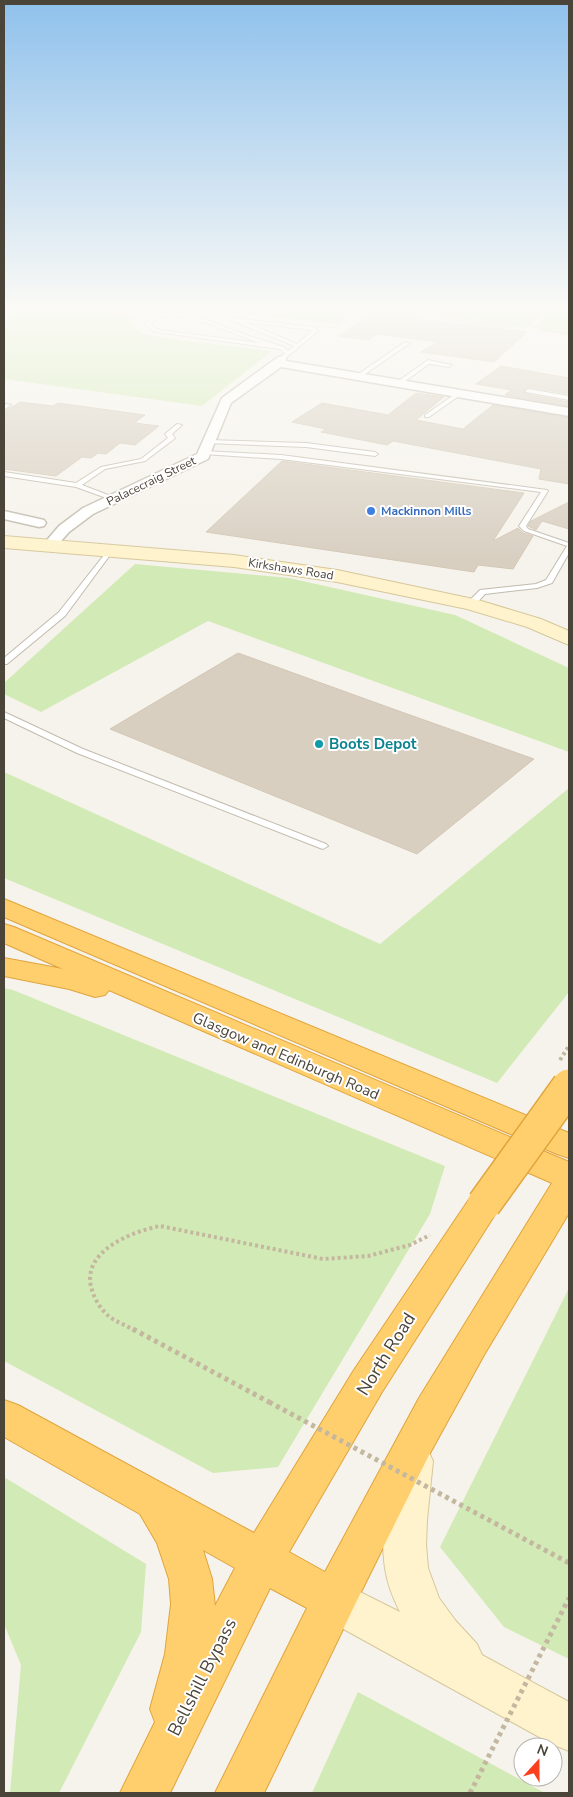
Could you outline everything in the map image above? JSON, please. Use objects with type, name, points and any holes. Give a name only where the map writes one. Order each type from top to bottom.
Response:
[{"type":"highway","name":"Glasgow and Edinburgh Road","points":[[4,907],[569,1146]]},
{"type":"highway","name":"Glasgow and Edinburgh Road","points":[[4,932],[342,1080],[569,1176]]},
{"type":"highway","points":[[4,967],[76,981],[342,1080]]},
{"type":"highway","name":"North Road","points":[[261,1561],[368,1381],[484,1204],[569,1086]]},
{"type":"highway","points":[[239,1793],[334,1600],[416,1441],[569,1184]]},
{"type":"highway","points":[[4,1417],[334,1600]]},
{"type":"highway","points":[[146,1787],[181,1680],[194,1610],[193,1584],[181,1544],[170,1523],[154,1501]]},
{"type":"highway","name":"Bellshill Bypass","points":[[146,1787],[261,1561]]},
{"type":"street","name":"Palacecraig Street","points":[[49,546],[64,529],[88,512],[204,456],[226,402],[237,393]]},
{"type":"street","points":[[460,393],[569,412]]},
{"type":"street","points":[[4,516],[39,523]]},
{"type":"street","name":"Kirkshaws Road","points":[[4,542],[262,565],[338,576],[470,604],[534,623],[569,639]]},
{"type":"street","points":[[416,1441],[403,1532],[404,1555],[408,1576],[415,1599],[429,1623],[446,1646],[474,1674]]},
{"type":"street","points":[[334,1600],[474,1674],[569,1728]]},
{"type":"lane","points":[[428,416],[460,393]]},
{"type":"lane","points":[[539,393],[569,398]]},
{"type":"lane","points":[[77,485],[103,468],[143,460],[172,438],[168,434],[179,425]]},
{"type":"lane","points":[[207,448],[306,445],[375,454]]},
{"type":"lane","points":[[207,448],[545,491],[522,526],[526,530],[569,546],[549,581],[538,586],[483,592],[470,604]]},
{"type":"lane","points":[[4,474],[77,485],[114,499]]},
{"type":"lane","points":[[4,662],[62,614],[110,551]]},
{"type":"lane","points":[[4,715],[80,751],[323,846]]},
{"type":"path","points":[[432,1232],[420,1241],[392,1251],[353,1258],[323,1259],[160,1226],[134,1232],[108,1247],[96,1258],[88,1279],[92,1296],[110,1317],[569,1563]]},
{"type":"path","points":[[470,1793],[569,1598]]},
{"type":"green space","points":[[106,393],[219,393],[202,406]]},
{"type":"green space","points":[[135,564],[289,578],[455,615],[569,668],[569,752],[208,621],[41,712],[4,694],[4,683]]},
{"type":"green space","points":[[4,772],[380,944],[569,788],[569,992],[497,1083],[4,878]]},
{"type":"green space","points":[[4,988],[13,990],[445,1166],[430,1214],[278,1467],[213,1473],[4,1361]]},
{"type":"green space","points":[[569,1288],[569,1659],[504,1627],[440,1547]]},
{"type":"green space","points":[[4,1477],[146,1564],[141,1632],[59,1793],[10,1793],[21,1665],[4,1624]]},
{"type":"green space","points":[[358,1692],[513,1776],[513,1787],[534,1787],[545,1793],[312,1793]]},
{"type":"building","points":[[416,393],[444,397],[416,420],[463,429],[493,405],[569,418],[569,484],[539,479],[541,469],[393,441],[387,445],[321,432],[326,429],[292,422],[322,403],[388,415]]},
{"type":"building","points":[[508,393],[525,393],[569,402],[569,406],[505,395]]},
{"type":"building","points":[[20,402],[53,406],[58,403],[145,415],[134,423],[159,426],[135,445],[120,443],[106,454],[98,453],[91,458],[82,457],[56,476],[4,469],[4,412]]},
{"type":"building","name":"Mackinnon Mills","points":[[282,461],[524,493],[493,541],[518,528],[523,533],[533,536],[513,569],[478,565],[474,572],[206,532]]},
{"type":"building","points":[[569,502],[569,529],[542,521],[536,530],[528,526],[531,521]]},
{"type":"building","name":"Boots Depot","points":[[238,653],[534,759],[417,854],[110,729]]},
{"type":"place","name":"Mackinnon Mills","points":[[371,511]]},
{"type":"place","name":"Boots Depot","points":[[319,744]]}]
